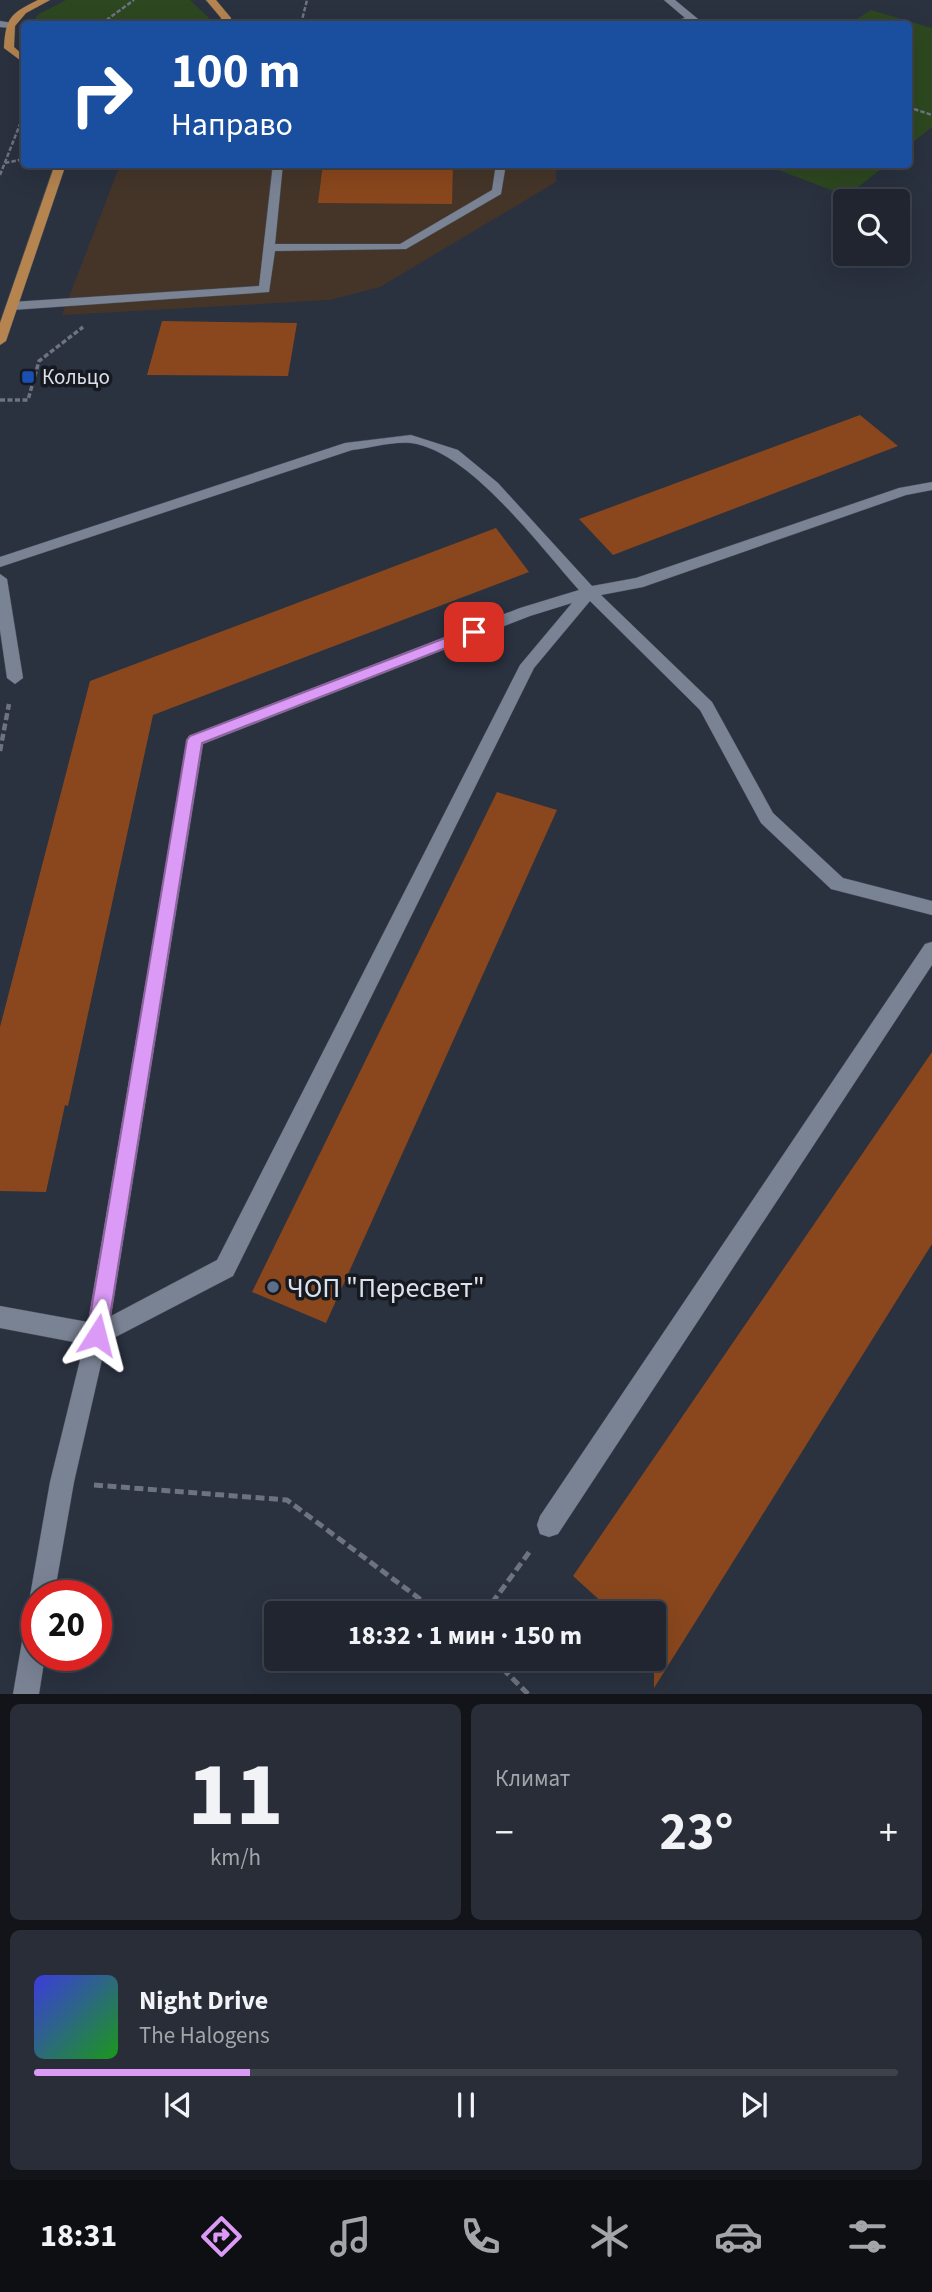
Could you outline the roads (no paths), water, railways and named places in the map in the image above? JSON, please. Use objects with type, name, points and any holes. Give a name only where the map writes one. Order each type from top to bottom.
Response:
[{"type":"main road","points":[[21,58],[9,48],[5,24],[45,0]]},
{"type":"main road","points":[[211,0],[226,18],[226,21]]},
{"type":"main road","points":[[0,341],[60,168]]},
{"type":"lane","points":[[669,0],[693,19],[683,21]]},
{"type":"lane","points":[[12,306],[265,289],[278,168]]},
{"type":"lane","points":[[269,248],[402,247],[498,192],[501,168]]},
{"type":"lane","points":[[0,562],[350,446],[411,439],[453,453],[493,486],[589,592],[706,706],[766,818],[837,884],[932,908]]},
{"type":"lane","points":[[46,1580],[62,1482],[97,1335],[195,740],[525,612],[589,592],[638,583],[904,491],[932,486]]},
{"type":"lane","points":[[0,579],[15,678]]},
{"type":"lane","points":[[0,1317],[97,1335],[225,1268],[528,666],[589,592]]},
{"type":"lane","points":[[549,1525],[932,950]]},
{"type":"lane","points":[[26,1693],[30,1671]]},
{"type":"place","name":"Кольцо","points":[[28,377]]},
{"type":"place","name":"ЧОП \"Пересвет\"","points":[[273,1287]]}]
